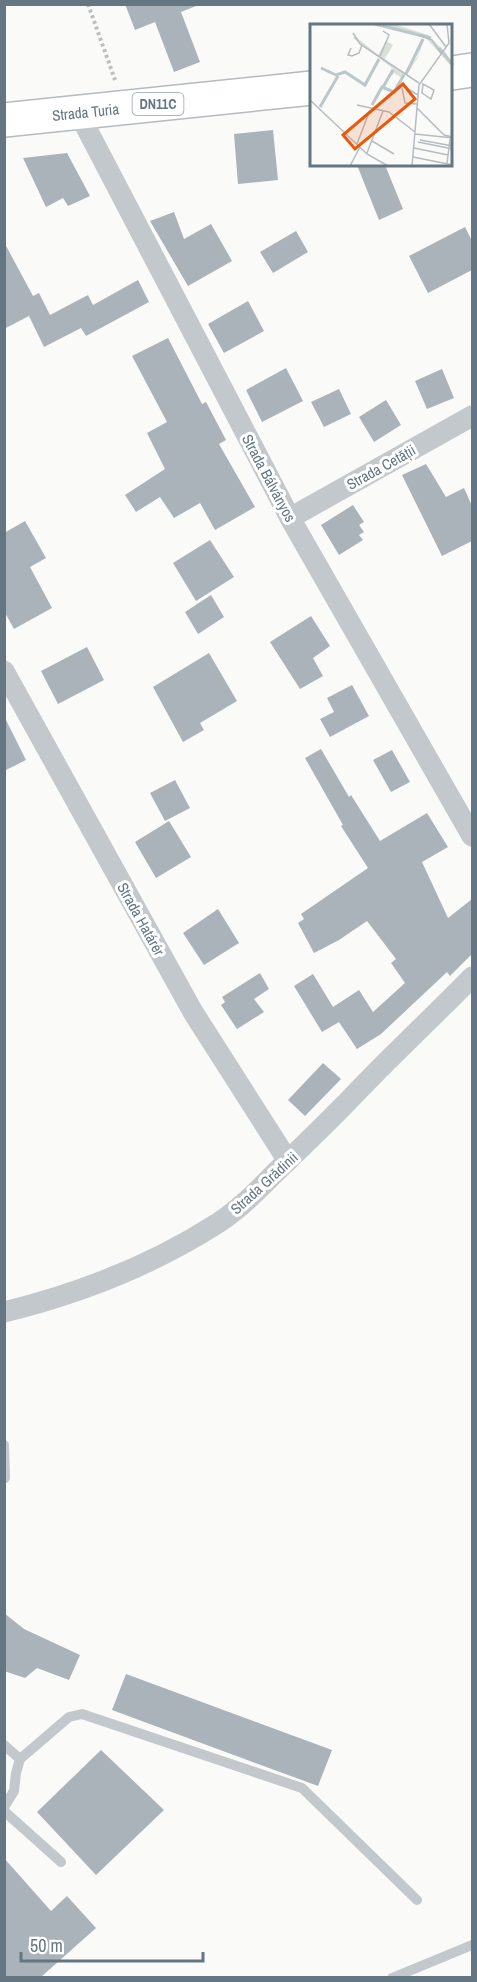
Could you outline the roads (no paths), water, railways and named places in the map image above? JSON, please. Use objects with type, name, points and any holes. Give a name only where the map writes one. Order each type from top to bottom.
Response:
[{"type":"main road","points":[[453,73],[472,70]]},
{"type":"main road","name":"Strada Turia","points":[[4,120],[310,88]]},
{"type":"street","name":"Strada Bálványos","points":[[78,112],[290,518],[472,836]]},
{"type":"street","name":"Strada Cetății","points":[[290,518],[472,416]]},
{"type":"street","name":"Strada Határér","points":[[4,671],[193,1012],[288,1161]]},
{"type":"street","name":"Strada Grădinii","points":[[4,1312],[62,1295],[114,1276],[156,1257],[219,1222],[248,1200],[472,977]]},
{"type":"lane","points":[[4,1445],[5,1478]]},
{"type":"lane","points":[[61,1862],[4,1809],[14,1791],[20,1759],[69,1717],[82,1714],[302,1788],[417,1900]]},
{"type":"lane","points":[[4,1745],[20,1759]]},
{"type":"lane","points":[[392,1977],[472,1945]]}]
